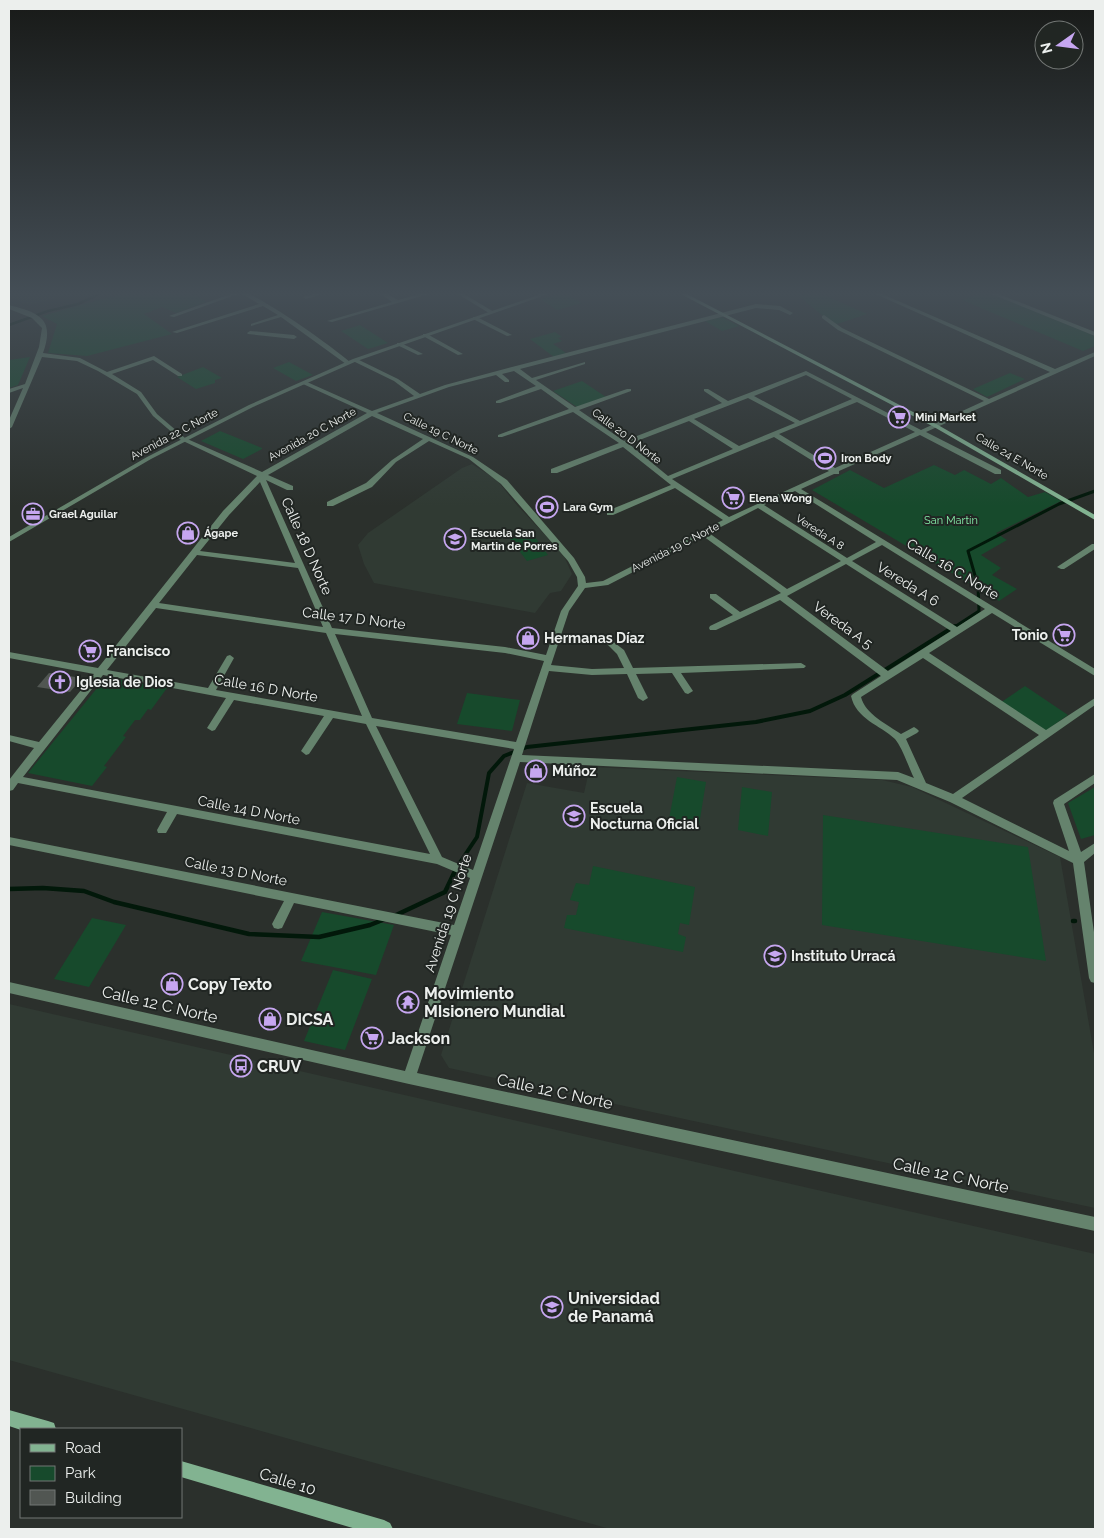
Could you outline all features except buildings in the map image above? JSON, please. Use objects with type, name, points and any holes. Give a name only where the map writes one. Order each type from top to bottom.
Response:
[{"type":"main road","name":"Calle 24 E Norte","points":[[815,363],[936,426],[1095,518]]},
{"type":"main road","points":[[9,1418],[44,1428]]},
{"type":"main road","name":"Calle 10","points":[[182,1469],[351,1525],[384,1529]]},
{"type":"street","points":[[9,427],[37,363]]},
{"type":"street","points":[[85,363],[139,393],[155,415],[183,440],[290,488]]},
{"type":"street","points":[[106,374],[140,363]]},
{"type":"street","points":[[161,363],[180,375]]},
{"type":"street","name":"Avenida 22 C Norte","points":[[9,540],[183,440],[251,406],[348,363]]},
{"type":"street","points":[[361,363],[396,380],[418,395]]},
{"type":"street","name":"Avenida 20 C Norte","points":[[12,783],[99,672],[155,605],[226,513],[261,476],[372,413],[418,395],[534,363]]},
{"type":"street","points":[[531,380],[583,363]]},
{"type":"street","points":[[909,363],[990,402]]},
{"type":"street","points":[[1035,363],[1056,372]]},
{"type":"street","name":"Avenida 19 C Norte","points":[[582,586],[605,583],[758,505],[836,472],[1076,363]]},
{"type":"street","name":"Calle 20 D Norte","points":[[514,368],[624,444],[676,485],[729,520]]},
{"type":"street","points":[[496,373],[507,381]]},
{"type":"street","points":[[554,471],[806,373],[998,472]]},
{"type":"street","name":"Calle 19 C Norte","points":[[305,383],[471,458],[504,482],[562,548],[578,572],[582,586]]},
{"type":"street","points":[[9,391],[27,385]]},
{"type":"street","points":[[498,402],[541,387]]},
{"type":"street","points":[[500,436],[629,390]]},
{"type":"street","points":[[706,390],[728,404]]},
{"type":"street","points":[[748,395],[799,423]]},
{"type":"street","points":[[667,478],[856,400]]},
{"type":"street","points":[[690,419],[738,449]]},
{"type":"street","points":[[774,434],[836,472]]},
{"type":"street","points":[[330,504],[369,484],[394,461],[429,438]]},
{"type":"street","name":"Calle 18 D Norte","points":[[261,476],[299,566],[331,631],[369,721],[438,860]]},
{"type":"street","points":[[610,512],[676,485]]},
{"type":"street","name":"Calle 16 C Norte","points":[[796,489],[1095,673]]},
{"type":"street","name":"Vereda A 8","points":[[758,505],[845,561]]},
{"type":"street","name":"Vereda A 5","points":[[703,532],[888,675]]},
{"type":"street","points":[[713,628],[784,595],[882,542]]},
{"type":"street","points":[[1061,567],[1095,546]]},
{"type":"street","points":[[196,553],[299,566]]},
{"type":"street","name":"Vereda A 6","points":[[845,561],[957,630]]},
{"type":"street","points":[[517,752],[565,611],[582,586]]},
{"type":"street","points":[[713,596],[739,615]]},
{"type":"street","name":"Calle 17 D Norte","points":[[155,605],[331,631],[460,644],[592,672],[801,666]]},
{"type":"street","points":[[924,787],[900,738],[860,708],[856,696],[989,607]]},
{"type":"street","points":[[607,640],[621,652],[643,698]]},
{"type":"street","points":[[922,653],[1046,735]]},
{"type":"street","name":"Calle 16 D Norte","points":[[9,655],[369,721],[517,752],[898,776],[954,799],[1078,860]]},
{"type":"street","points":[[210,692],[230,658]]},
{"type":"street","points":[[674,669],[688,691]]},
{"type":"street","points":[[212,728],[232,696]]},
{"type":"street","points":[[954,799],[1095,701]]},
{"type":"street","points":[[306,751],[330,714]]},
{"type":"street","points":[[900,738],[914,731]]},
{"type":"street","points":[[9,738],[40,746]]},
{"type":"street","name":"Avenida 19 C Norte","points":[[409,1078],[517,752]]},
{"type":"street","points":[[1095,778],[1058,803],[1078,860],[1095,978]]},
{"type":"street","name":"Calle 14 D Norte","points":[[12,783],[174,810],[438,860],[476,876]]},
{"type":"street","points":[[162,830],[174,810]]},
{"type":"street","name":"Calle 13 D Norte","points":[[9,841],[458,931]]},
{"type":"street","points":[[1078,860],[1095,847]]},
{"type":"street","points":[[278,924],[292,898]]},
{"type":"street","name":"Calle 12 C Norte","points":[[9,988],[409,1078],[1095,1224]]},
{"type":"shaded area","name":"Escuela San Martin de Porres","points":[[472,464],[497,480],[516,504],[563,554],[572,574],[561,591],[550,593],[535,613],[374,583],[364,564],[358,545],[368,533],[462,468]]},
{"type":"shaded area","name":"Instituto Urracá","points":[[590,767],[882,780],[912,787],[1060,857],[1095,1059],[1095,1208],[449,1068],[441,1055],[527,783],[584,793]]},
{"type":"shaded area","name":"Universidad de Panamá","points":[[9,1004],[1095,1254],[1095,1529],[610,1529],[9,1360]]},
{"type":"green space","points":[[9,363],[28,363],[18,385],[9,388]]},
{"type":"green space","points":[[290,363],[313,375],[296,381],[273,368]]},
{"type":"green space","points":[[203,367],[222,378],[215,380],[215,383],[196,389],[177,377]]},
{"type":"green space","points":[[1010,373],[1025,379],[987,397],[973,389]]},
{"type":"green space","points":[[582,381],[606,397],[577,407],[553,391]]},
{"type":"green space","points":[[220,431],[262,449],[243,459],[201,441]]},
{"type":"green space","name":"San Martín","points":[[934,465],[955,475],[964,470],[991,484],[1001,478],[1028,497],[1045,492],[1061,501],[996,533],[1007,540],[981,555],[1001,568],[992,575],[1017,589],[999,601],[812,490],[850,470],[884,488]]},
{"type":"green space","points":[[532,533],[548,555],[527,561],[510,539]]},
{"type":"green space","points":[[106,677],[167,688],[151,710],[148,709],[140,720],[135,720],[123,736],[126,737],[104,766],[107,767],[92,786],[28,773]]},
{"type":"green space","points":[[1025,686],[1068,715],[1044,732],[1000,703]]},
{"type":"green space","points":[[467,693],[520,700],[512,731],[457,724]]},
{"type":"green space","points":[[677,777],[706,782],[699,825],[669,819]]},
{"type":"green space","points":[[742,787],[772,792],[768,836],[738,830]]},
{"type":"green space","points":[[1095,787],[1095,835],[1081,839],[1068,803]]},
{"type":"green space","points":[[823,815],[1028,847],[1046,961],[822,925]]},
{"type":"green space","points":[[593,866],[695,887],[689,925],[680,923],[678,934],[686,937],[683,952],[564,928],[567,915],[576,915],[579,902],[570,900],[576,883],[589,885]]},
{"type":"green space","points":[[322,912],[394,925],[376,975],[301,961]]},
{"type":"green space","points":[[92,918],[126,925],[89,987],[54,979]]},
{"type":"green space","points":[[333,970],[372,979],[345,1050],[304,1041]]},
{"type":"waterway","points":[[953,628],[979,611],[978,586],[968,551],[1059,504],[1095,491]]},
{"type":"waterway","points":[[459,864],[477,837],[489,773],[504,756],[527,747],[756,722],[810,711],[845,695],[955,626]]},
{"type":"waterway","points":[[457,867],[460,863]]},
{"type":"waterway","points":[[394,916],[445,892],[456,869]]},
{"type":"waterway","points":[[9,889],[43,888],[84,891],[114,902],[249,934],[319,937],[370,925],[385,919]]},
{"type":"place","name":"Mini Market","points":[[899,417]]},
{"type":"place","name":"Iron Body","points":[[825,458]]},
{"type":"place","name":"Elena Wong","points":[[733,498]]},
{"type":"place","name":"Lara Gym","points":[[547,507]]},
{"type":"place","name":"Grael Aguilar","points":[[33,514]]},
{"type":"place","name":"Ágape","points":[[188,533]]},
{"type":"place","name":"Escuela San Martin de Porres","points":[[455,539]]},
{"type":"place","name":"Tonio","points":[[1064,635]]},
{"type":"place","name":"Hermanas Díaz","points":[[528,638]]},
{"type":"place","name":"Francisco","points":[[90,651]]},
{"type":"place","name":"Iglesia de Dios","points":[[60,682]]},
{"type":"place","name":"Múñoz","points":[[536,771]]},
{"type":"place","name":"Escuela Nocturna Oficial","points":[[574,816]]},
{"type":"place","name":"Instituto Urracá","points":[[775,956]]},
{"type":"place","name":"Copy Texto","points":[[172,984]]},
{"type":"place","name":"Movimiento MIsionero Mundial","points":[[408,1002]]},
{"type":"place","name":"DICSA","points":[[270,1019]]},
{"type":"place","name":"Jackson","points":[[372,1038]]},
{"type":"place","name":"CRUV","points":[[241,1066]]},
{"type":"place","name":"Universidad de Panamá","points":[[552,1307]]}]
